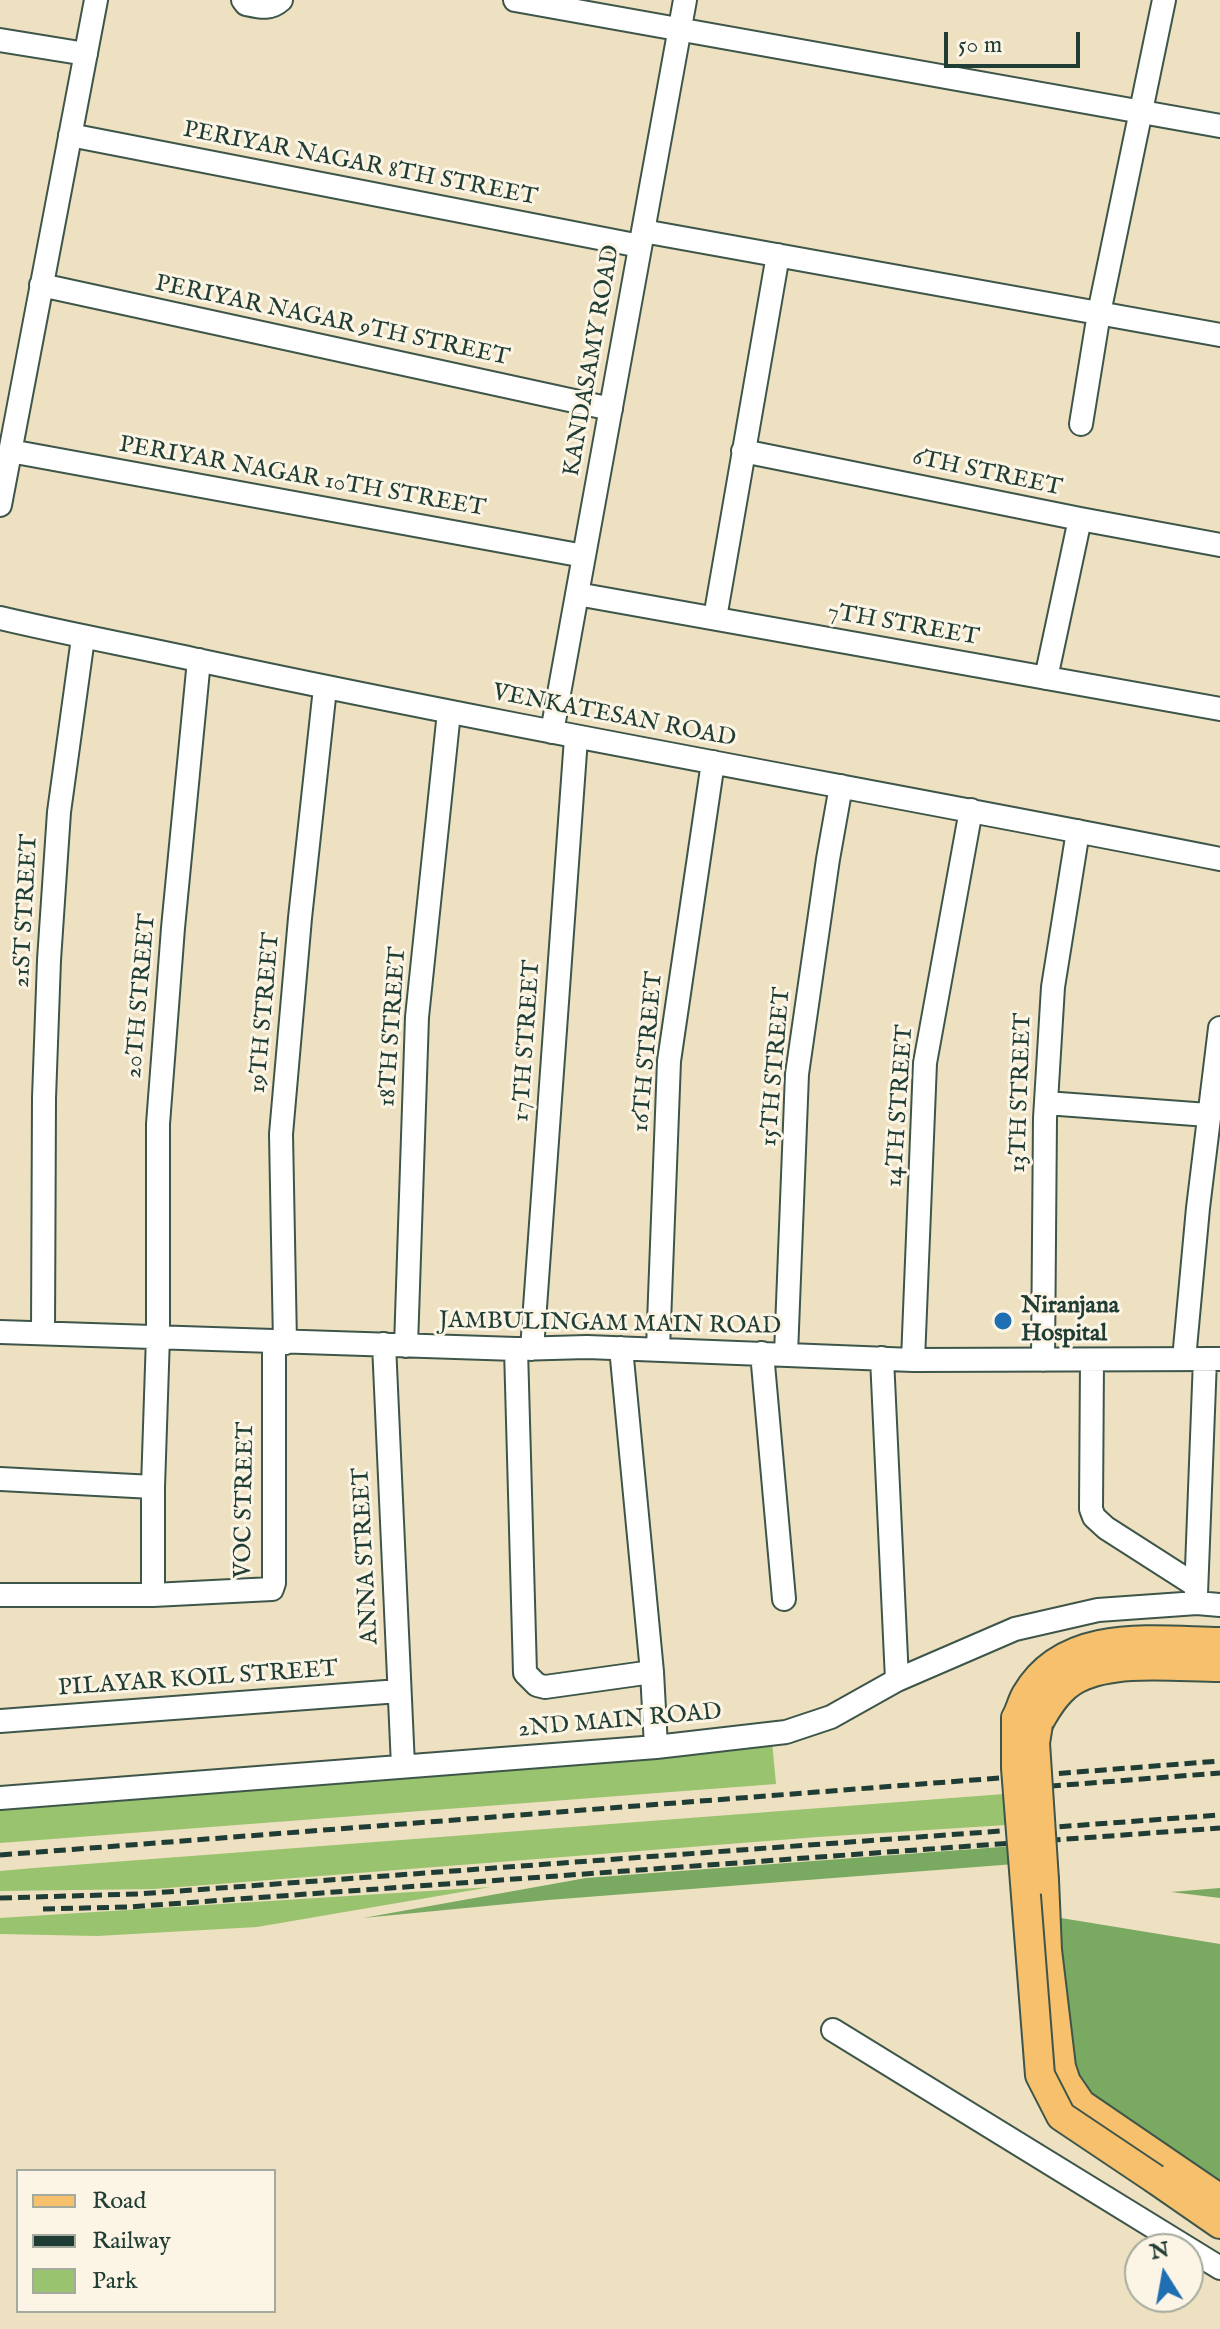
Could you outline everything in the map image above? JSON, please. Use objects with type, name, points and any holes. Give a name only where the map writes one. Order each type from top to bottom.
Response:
[{"type":"main road","points":[[1220,1642],[1115,1641],[1081,1650],[1052,1666],[1027,1694],[1027,1721],[1016,1768],[1040,2075],[1061,2116],[1220,2224]]},
{"type":"main road","points":[[1027,1721],[1076,1678],[1102,1670],[1220,1667]]},
{"type":"main road","points":[[1027,1721],[1035,1743],[1046,1922],[1061,2067],[1066,2082],[1081,2104],[1220,2199]]},
{"type":"street","points":[[0,504],[96,0]]},
{"type":"street","points":[[243,0],[246,4],[262,8],[275,6],[281,0]]},
{"type":"street","points":[[515,0],[1220,126]]},
{"type":"street","name":"KANDASAMY ROAD","points":[[552,732],[685,0]]},
{"type":"street","points":[[1081,424],[1099,313],[1164,0]]},
{"type":"street","points":[[0,40],[86,54]]},
{"type":"street","name":"PERIYAR NAGAR 8TH STREET","points":[[70,135],[642,239],[778,255],[1220,335]]},
{"type":"street","points":[[715,618],[778,255]]},
{"type":"street","name":"PERIYAR NAGAR 9TH STREET","points":[[41,285],[611,409]]},
{"type":"street","name":"PERIYAR NAGAR 10TH STREET","points":[[10,451],[584,556]]},
{"type":"street","name":"6TH STREET","points":[[743,451],[1220,545]]},
{"type":"street","points":[[1046,678],[1080,519]]},
{"type":"street","name":"7TH STREET","points":[[577,594],[1220,709]]},
{"type":"street","name":"VENKATESAN ROAD","points":[[0,618],[83,638],[576,738],[1220,859]]},
{"type":"street","name":"21ST STREET","points":[[43,1332],[44,1098],[49,960],[59,812],[83,638]]},
{"type":"street","name":"20TH STREET","points":[[153,1595],[158,1124],[174,912],[199,660]]},
{"type":"street","name":"19TH STREET","points":[[279,1343],[281,1134],[325,688]]},
{"type":"street","name":"18TH STREET","points":[[395,1345],[417,1017],[449,712]]},
{"type":"street","name":"17TH STREET","points":[[576,738],[524,1349],[525,1673],[537,1685],[545,1687],[652,1672]]},
{"type":"street","name":"16TH STREET","points":[[658,1349],[669,1061],[713,762]]},
{"type":"street","name":"15TH STREET","points":[[786,1354],[797,1074],[841,786]]},
{"type":"street","name":"14TH STREET","points":[[913,1360],[925,1063],[971,810]]},
{"type":"street","name":"13TH STREET","points":[[1043,1360],[1046,1103],[1053,987],[1078,831]]},
{"type":"street","points":[[1196,1594],[1208,1115],[1220,1028]]},
{"type":"street","points":[[1046,1103],[1208,1115]]},
{"type":"street","name":"JAMBULINGAM MAIN ROAD","points":[[0,1332],[279,1343],[658,1349],[913,1360],[1203,1359]]},
{"type":"street","name":"VOC STREET","points":[[153,1595],[269,1590],[274,1586],[279,1343]]},
{"type":"street","name":"ANNA STREET","points":[[395,1345],[399,1691],[403,1766]]},
{"type":"street","points":[[621,1348],[652,1672],[656,1747]]},
{"type":"street","points":[[762,1353],[784,1599]]},
{"type":"street","points":[[882,1358],[897,1680]]},
{"type":"street","points":[[1092,1360],[1091,1509],[1094,1517],[1196,1594]]},
{"type":"street","points":[[0,1479],[153,1487]]},
{"type":"street","name":"2ND MAIN ROAD","points":[[0,1798],[656,1747],[786,1732],[831,1717],[897,1680],[1015,1629],[1098,1610],[1196,1594],[1220,1605]]},
{"type":"street","points":[[0,1595],[153,1595]]},
{"type":"street","name":"PILAYAR KOIL STREET","points":[[0,1721],[399,1691]]},
{"type":"street","points":[[833,2030],[1220,2268]]},
{"type":"green space","points":[[772,1741],[776,1784],[0,1843],[0,1808]]},
{"type":"green space","points":[[1004,1794],[1006,1825],[154,1889],[0,1891],[0,1871]]},
{"type":"green space","points":[[1014,1846],[1015,1864],[548,1900],[363,1918],[586,1878]]},
{"type":"green space","points":[[491,1887],[257,1927],[97,1936],[0,1934],[0,1918]]},
{"type":"green space","points":[[1220,1888],[1220,1898],[1171,1892]]},
{"type":"green space","points":[[1055,1917],[1220,1944],[1220,2184],[1089,2098],[1074,2070]]},
{"type":"railway","points":[[0,1855],[1220,1761]]},
{"type":"railway","points":[[1013,1789],[1220,1773]]},
{"type":"railway","points":[[0,1898],[138,1894],[1220,1815]]},
{"type":"railway","points":[[43,1909],[128,1907],[1220,1828]]},
{"type":"place","name":"Niranjana Hospital","points":[[1003,1321]]}]
